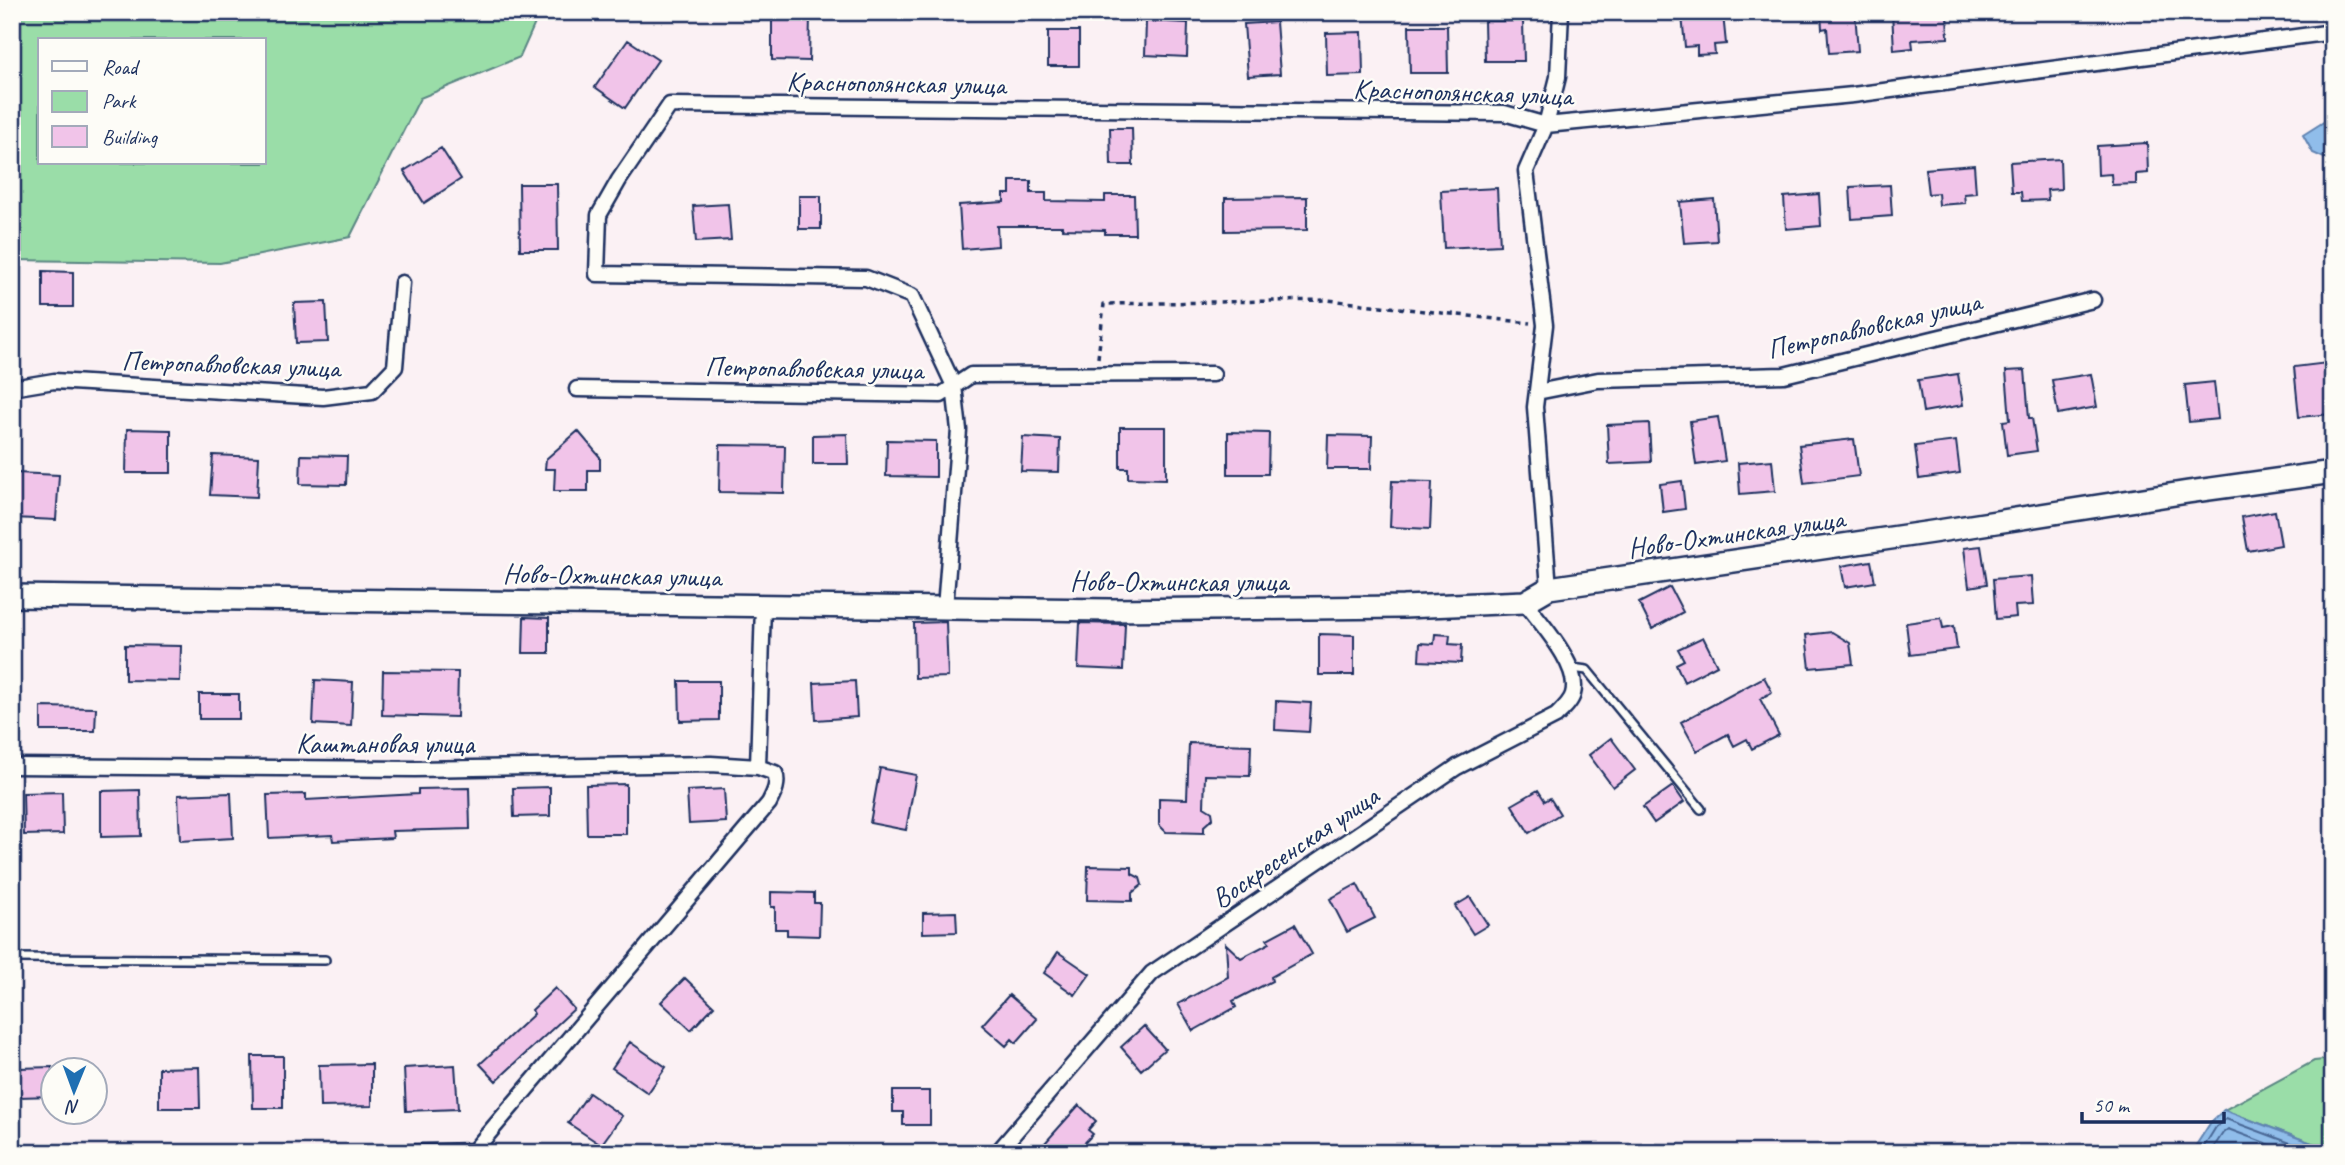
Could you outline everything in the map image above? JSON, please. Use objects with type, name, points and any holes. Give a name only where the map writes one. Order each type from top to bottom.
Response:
[{"type":"street","points":[[1549,588],[1535,407],[1545,325],[1526,171],[1546,125],[1558,77],[1561,12]]},
{"type":"street","name":"Краснополянская улица","points":[[954,386],[912,296],[866,278],[597,274],[599,215],[619,180],[670,105],[1504,113],[1546,125],[1853,95],[2333,32]]},
{"type":"street","name":"Петропавловская улица","points":[[12,388],[54,382],[323,397],[372,391],[396,367],[402,283]]},
{"type":"street","name":"Петропавловская улица","points":[[1537,392],[1598,380],[1784,375],[2093,300]]},
{"type":"street","name":"Петропавловская улица","points":[[577,389],[942,395],[971,375],[1213,374]]},
{"type":"street","points":[[945,608],[959,430],[954,386]]},
{"type":"street","name":"Ново-Охтинская улица","points":[[12,596],[1110,610],[1404,607],[1525,602],[1549,588],[2333,472]]},
{"type":"street","points":[[1525,602],[1573,668]]},
{"type":"street","points":[[397,1153],[472,1152],[769,803],[775,792],[775,773],[758,767],[763,606]]},
{"type":"street","name":"Воскресенская улица","points":[[997,1153],[1152,973],[1457,767],[1556,716],[1573,694],[1573,668]]},
{"type":"street","name":"Каштановая улица","points":[[12,766],[415,769],[711,764],[758,767]]},
{"type":"lane","points":[[1573,668],[1587,670],[1701,809]]},
{"type":"lane","points":[[12,958],[325,960]]},
{"type":"path","points":[[1096,374],[1104,304],[1328,300],[1545,325]]},
{"type":"green space","points":[[12,12],[540,12],[520,57],[420,98],[350,237],[220,263],[12,260]]},
{"type":"green space","points":[[2333,1059],[2333,1151],[2224,1110],[2314,1061]]},
{"type":"water","points":[[2333,116],[2333,162],[2313,153],[2303,135]]},
{"type":"water","points":[[2224,1110],[2333,1153],[2191,1153],[2211,1122]]},
{"type":"building","points":[[1695,12],[1723,14],[1726,44],[1714,45],[1715,54],[1697,55],[1697,46],[1685,47],[1682,15]]},
{"type":"building","points":[[1821,12],[1855,12],[1858,51],[1829,53],[1827,28],[1822,29]]},
{"type":"building","points":[[1892,12],[1947,12],[1948,38],[1912,40],[1913,48],[1894,50]]},
{"type":"building","points":[[772,14],[810,15],[809,61],[772,60]]},
{"type":"building","points":[[1146,21],[1188,23],[1187,57],[1145,55]]},
{"type":"building","points":[[1484,21],[1523,21],[1524,61],[1485,61]]},
{"type":"building","points":[[1276,22],[1280,74],[1248,76],[1244,24]]},
{"type":"building","points":[[1409,26],[1447,26],[1448,73],[1410,73]]},
{"type":"building","points":[[1048,31],[1079,31],[1079,66],[1048,66]]},
{"type":"building","points":[[1362,32],[1363,75],[1327,76],[1326,33]]},
{"type":"building","points":[[628,40],[658,60],[625,108],[595,87]]},
{"type":"building","points":[[1110,128],[1132,128],[1133,165],[1111,165]]},
{"type":"building","points":[[2147,143],[2148,173],[2136,174],[2136,184],[2112,185],[2111,174],[2098,175],[2097,146]]},
{"type":"building","points":[[441,148],[461,179],[424,203],[404,171]]},
{"type":"building","points":[[2060,159],[2061,189],[2047,190],[2048,200],[2022,201],[2021,192],[2012,192],[2010,162]]},
{"type":"building","points":[[1974,165],[1976,193],[1964,194],[1965,203],[1939,205],[1938,193],[1928,194],[1925,169]]},
{"type":"building","points":[[1010,181],[1031,181],[1031,193],[1046,193],[1046,201],[1105,202],[1105,195],[1134,195],[1135,234],[1105,234],[1105,230],[1062,229],[1062,226],[997,226],[998,246],[962,249],[959,205],[1004,202],[1004,194],[1010,194]]},
{"type":"building","points":[[519,184],[557,184],[558,250],[520,250]]},
{"type":"building","points":[[1890,185],[1892,216],[1852,219],[1850,187]]},
{"type":"building","points":[[1497,188],[1500,245],[1444,248],[1441,191]]},
{"type":"building","points":[[1819,194],[1821,226],[1786,229],[1784,197]]},
{"type":"building","points":[[799,196],[821,196],[821,229],[799,229]]},
{"type":"building","points":[[1307,197],[1307,230],[1225,231],[1225,198]]},
{"type":"building","points":[[1714,199],[1717,241],[1684,243],[1680,202]]},
{"type":"building","points":[[728,204],[731,240],[696,242],[693,206]]},
{"type":"building","points":[[43,271],[73,272],[73,307],[43,307]]},
{"type":"building","points":[[326,302],[328,342],[296,343],[294,303]]},
{"type":"building","points":[[2327,363],[2332,414],[2299,417],[2294,367]]},
{"type":"building","points":[[2025,370],[2029,418],[2032,418],[2037,451],[2007,455],[2003,421],[2010,420],[2006,371]]},
{"type":"building","points":[[1958,374],[1963,405],[1923,412],[1918,380]]},
{"type":"building","points":[[2091,374],[2097,407],[2058,414],[2052,380]]},
{"type":"building","points":[[2214,382],[2218,419],[2189,422],[2185,385]]},
{"type":"building","points":[[1718,417],[1725,461],[1696,465],[1690,421]]},
{"type":"building","points":[[1649,423],[1651,462],[1609,464],[1607,425]]},
{"type":"building","points":[[1120,427],[1166,427],[1166,479],[1128,478],[1128,468],[1120,468]]},
{"type":"building","points":[[127,429],[171,430],[171,473],[126,473]]},
{"type":"building","points":[[578,431],[600,457],[600,470],[588,470],[588,491],[554,491],[555,469],[545,469],[546,459]]},
{"type":"building","points":[[1228,432],[1269,433],[1268,474],[1228,474]]},
{"type":"building","points":[[847,434],[848,464],[813,464],[813,435]]},
{"type":"building","points":[[1328,435],[1372,436],[1371,469],[1327,469]]},
{"type":"building","points":[[1023,437],[1060,439],[1059,472],[1021,471]]},
{"type":"building","points":[[1854,439],[1859,476],[1804,483],[1799,445]]},
{"type":"building","points":[[887,440],[936,441],[936,477],[886,476]]},
{"type":"building","points":[[1956,441],[1960,473],[1919,479],[1915,446]]},
{"type":"building","points":[[720,445],[785,446],[784,493],[719,492]]},
{"type":"building","points":[[213,455],[259,457],[257,497],[210,495]]},
{"type":"building","points":[[301,455],[347,456],[346,485],[300,484]]},
{"type":"building","points":[[1772,460],[1775,491],[1740,494],[1738,463]]},
{"type":"building","points":[[16,473],[59,475],[56,520],[14,518]]},
{"type":"building","points":[[1392,481],[1432,482],[1430,529],[1390,527]]},
{"type":"building","points":[[1682,481],[1685,509],[1663,512],[1660,484]]},
{"type":"building","points":[[2275,511],[2281,545],[2248,551],[2242,517]]},
{"type":"building","points":[[1981,546],[1987,584],[1969,587],[1964,548]]},
{"type":"building","points":[[1871,561],[1875,582],[1845,587],[1841,566]]},
{"type":"building","points":[[2031,576],[2033,605],[2015,606],[2016,617],[1996,619],[1993,579]]},
{"type":"building","points":[[1670,587],[1683,612],[1652,629],[1639,603]]},
{"type":"building","points":[[524,617],[549,618],[549,653],[523,653]]},
{"type":"building","points":[[1941,618],[1943,628],[1954,626],[1957,649],[1910,655],[1906,623]]},
{"type":"building","points":[[946,622],[948,677],[915,678],[914,623]]},
{"type":"building","points":[[1080,623],[1125,624],[1123,670],[1078,668]]},
{"type":"building","points":[[1832,632],[1850,643],[1853,664],[1810,668],[1806,635]]},
{"type":"building","points":[[1319,634],[1354,635],[1354,675],[1319,675]]},
{"type":"building","points":[[1435,634],[1450,635],[1449,644],[1462,645],[1461,663],[1419,661],[1420,643],[1434,644]]},
{"type":"building","points":[[1703,637],[1717,665],[1684,682],[1676,664],[1684,660],[1678,649]]},
{"type":"building","points":[[125,645],[181,646],[180,681],[125,680]]},
{"type":"building","points":[[383,671],[458,672],[457,717],[382,715]]},
{"type":"building","points":[[1764,677],[1772,692],[1760,699],[1779,735],[1752,749],[1747,739],[1734,746],[1728,734],[1697,751],[1681,722]]},
{"type":"building","points":[[315,680],[353,682],[351,726],[313,724]]},
{"type":"building","points":[[679,681],[719,681],[719,720],[680,721]]},
{"type":"building","points":[[855,681],[857,717],[816,720],[814,683]]},
{"type":"building","points":[[199,694],[239,694],[239,719],[199,719]]},
{"type":"building","points":[[1276,701],[1311,703],[1309,732],[1275,730]]},
{"type":"building","points":[[41,707],[96,708],[95,731],[41,731]]},
{"type":"building","points":[[1611,738],[1635,770],[1613,787],[1589,755]]},
{"type":"building","points":[[1189,743],[1251,745],[1250,776],[1205,775],[1204,807],[1212,812],[1213,818],[1204,826],[1204,833],[1166,832],[1159,825],[1159,798],[1187,799]]},
{"type":"building","points":[[880,768],[916,775],[906,830],[870,823]]},
{"type":"building","points":[[626,784],[626,834],[587,834],[586,785]]},
{"type":"building","points":[[1673,786],[1684,802],[1654,823],[1643,807]]},
{"type":"building","points":[[550,787],[550,816],[514,817],[513,788]]},
{"type":"building","points":[[469,788],[470,829],[392,831],[393,838],[333,841],[332,835],[269,838],[267,795],[306,794],[306,800],[418,794],[418,789]]},
{"type":"building","points":[[724,789],[726,822],[689,824],[687,791]]},
{"type":"building","points":[[140,790],[141,836],[101,837],[101,791]]},
{"type":"building","points":[[1538,790],[1545,801],[1550,798],[1560,814],[1529,833],[1512,805]]},
{"type":"building","points":[[62,792],[63,834],[24,835],[23,793]]},
{"type":"building","points":[[231,793],[233,838],[180,841],[178,795]]},
{"type":"building","points":[[1088,866],[1132,867],[1132,874],[1140,878],[1142,885],[1132,893],[1132,901],[1087,900]]},
{"type":"building","points":[[1357,884],[1375,918],[1347,932],[1330,899]]},
{"type":"building","points":[[771,892],[814,893],[814,903],[820,903],[819,936],[787,935],[787,929],[775,929],[775,907],[771,907]]},
{"type":"building","points":[[1470,897],[1488,925],[1473,934],[1455,906]]},
{"type":"building","points":[[956,912],[957,932],[923,933],[923,913]]},
{"type":"building","points":[[1295,924],[1312,954],[1271,977],[1272,981],[1233,1001],[1236,1007],[1193,1031],[1178,1004],[1228,977],[1226,944],[1241,958],[1270,943],[1267,939]]},
{"type":"building","points":[[1058,952],[1090,974],[1075,995],[1044,973]]},
{"type":"building","points":[[685,978],[714,1006],[691,1030],[661,1002]]},
{"type":"building","points":[[555,988],[574,1009],[496,1081],[480,1064],[534,1014],[532,1010]]},
{"type":"building","points":[[1009,995],[1037,1019],[1016,1043],[1012,1039],[1006,1046],[982,1025]]},
{"type":"building","points":[[1144,1026],[1165,1049],[1141,1070],[1121,1047]]},
{"type":"building","points":[[630,1042],[666,1067],[648,1093],[612,1068]]},
{"type":"building","points":[[252,1056],[283,1056],[283,1108],[253,1108]]},
{"type":"building","points":[[372,1064],[372,1106],[320,1107],[319,1065]]},
{"type":"building","points":[[455,1065],[458,1109],[406,1111],[404,1068]]},
{"type":"building","points":[[38,1067],[38,1096],[19,1097],[19,1068]]},
{"type":"building","points":[[199,1067],[200,1108],[159,1108],[159,1068]]},
{"type":"building","points":[[893,1091],[930,1091],[930,1125],[903,1125],[903,1112],[893,1112]]},
{"type":"building","points":[[589,1093],[622,1116],[601,1145],[568,1123]]},
{"type":"building","points":[[1079,1105],[1096,1121],[1088,1130],[1093,1134],[1075,1153],[1069,1153],[1063,1147],[1057,1153],[1036,1153]]}]
